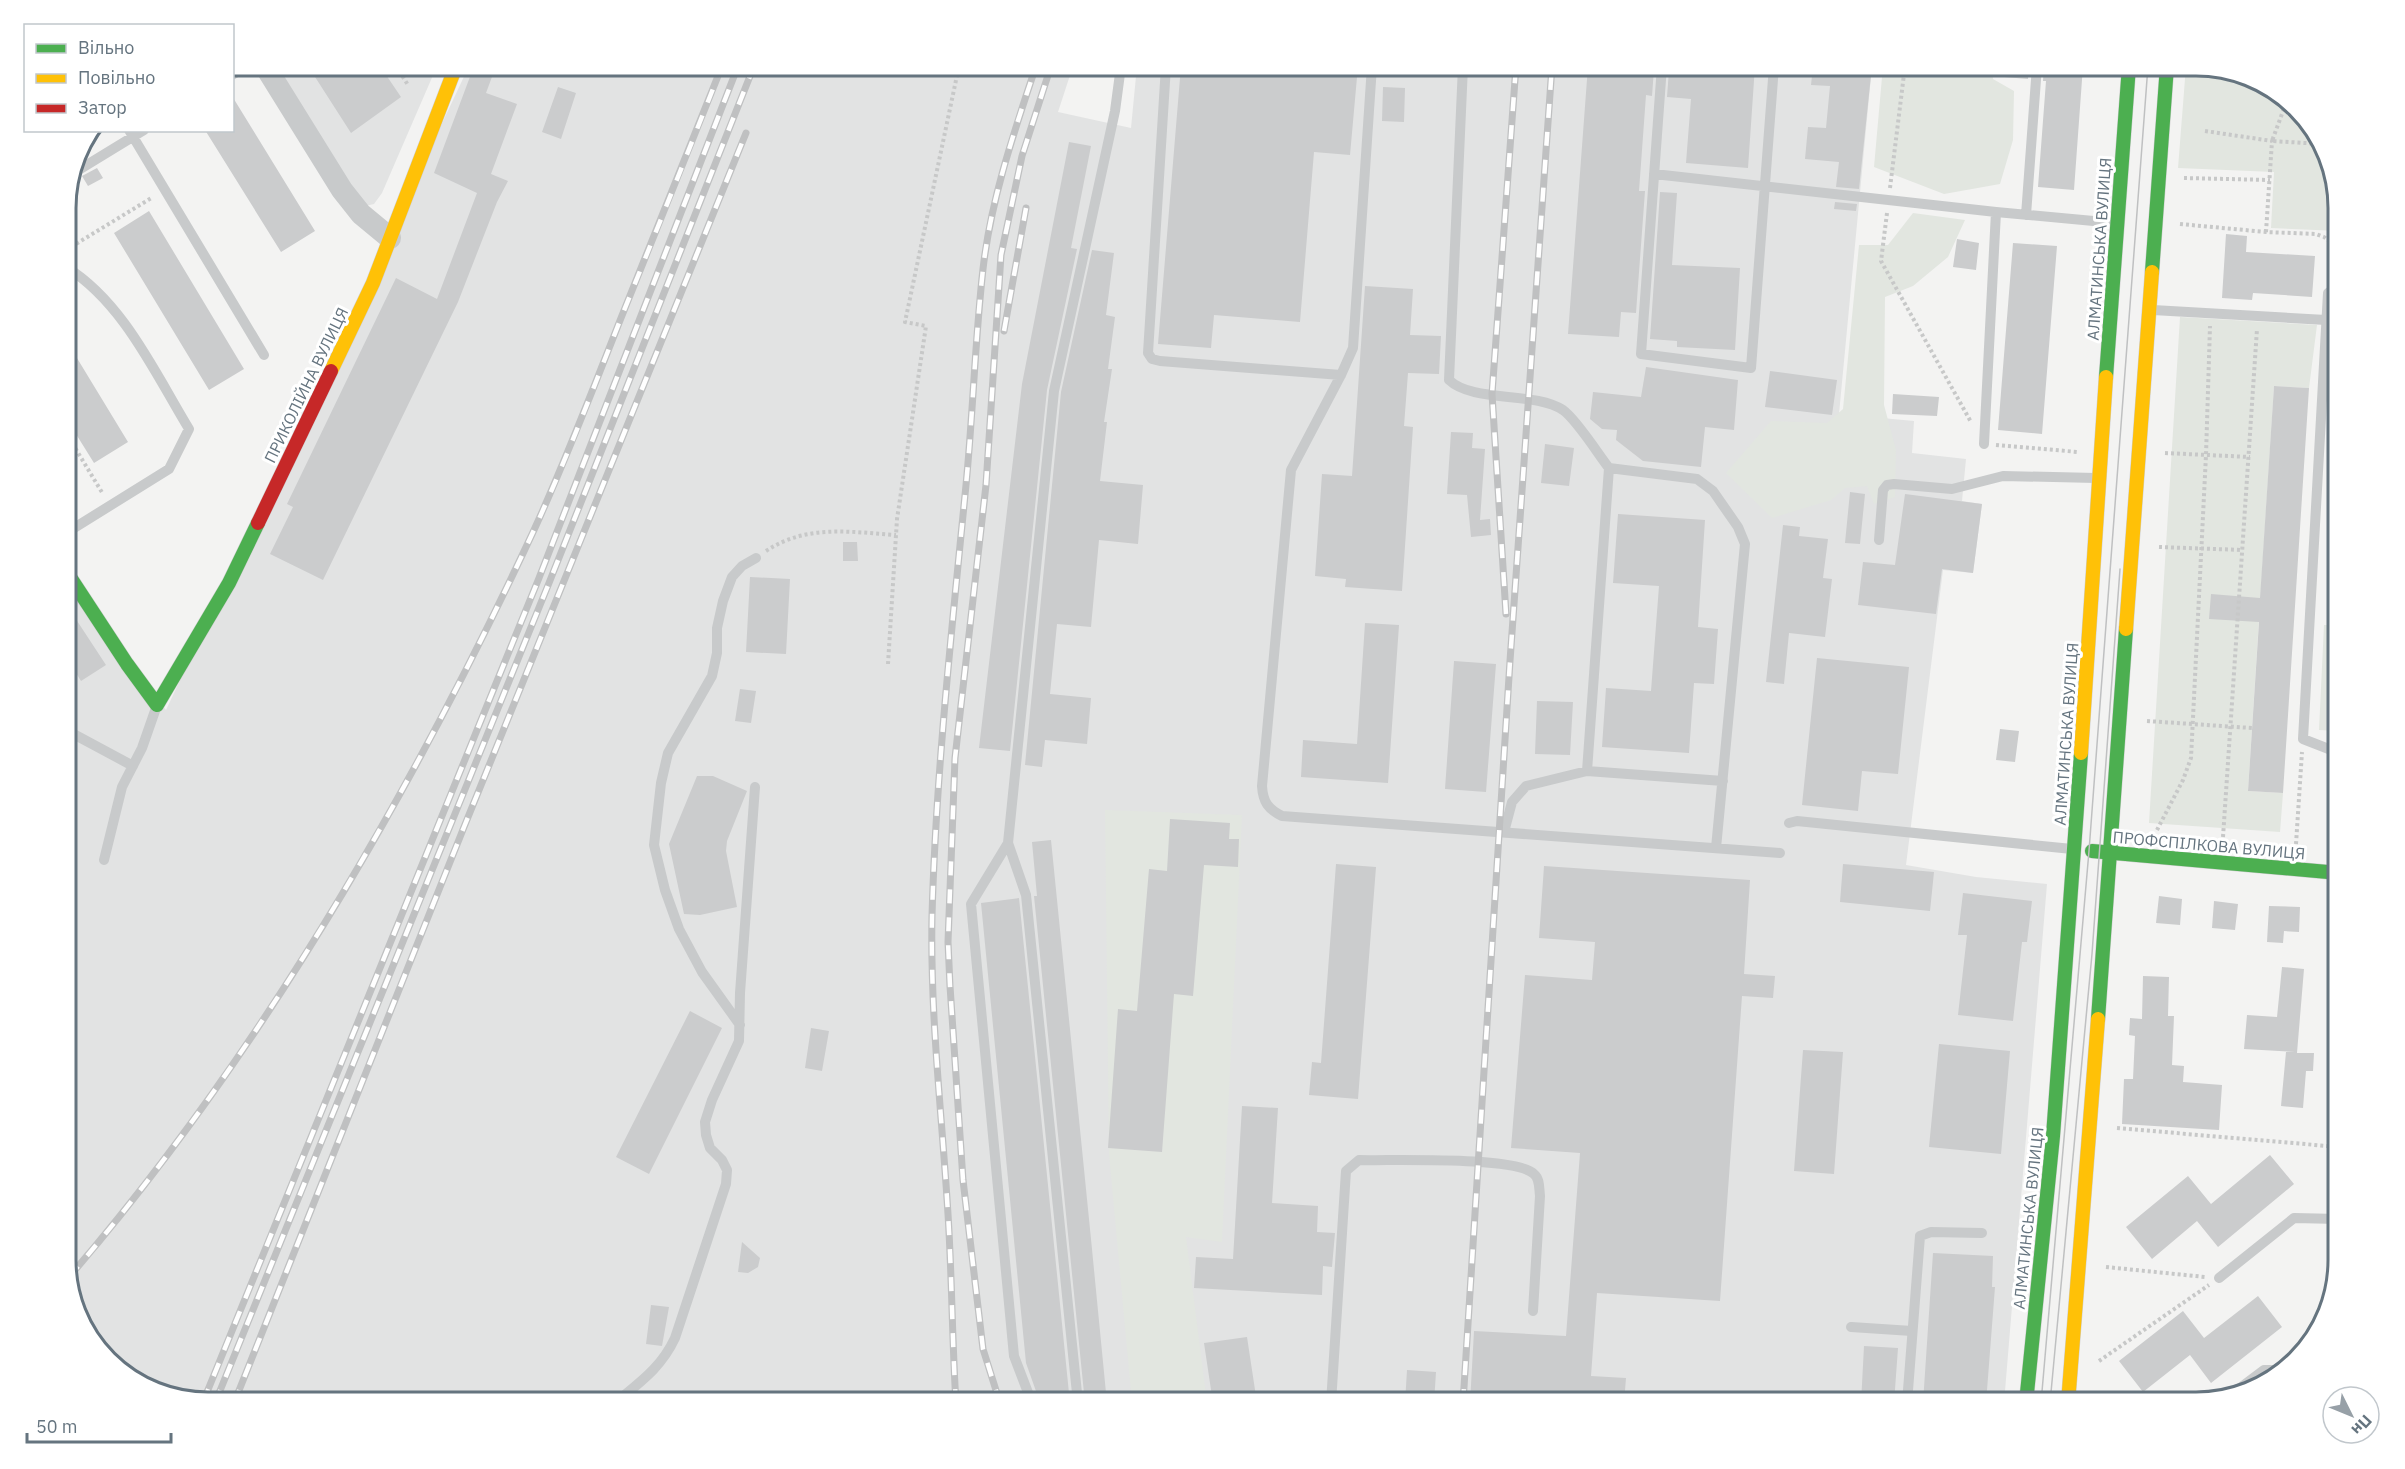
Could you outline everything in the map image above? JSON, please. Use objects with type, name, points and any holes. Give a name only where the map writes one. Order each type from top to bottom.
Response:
[{"type":"street","points":[[271,76],[342,190],[361,214],[390,238]]},
{"type":"street","name":"ПРИКОЛІЙНА ВУЛИЦЯ","points":[[157,705],[229,583],[373,283],[452,76]]},
{"type":"street","name":"АЛМАТИНСЬКА ВУЛИЦЯ","points":[[2027,1392],[2054,1136],[2127,76]]},
{"type":"street","points":[[2069,1392],[2111,853],[2166,76]]},
{"type":"street","points":[[77,588],[157,705]]},
{"type":"street","name":"ПРОФСПІЛКОВА ВУЛИЦЯ","points":[[2075,850],[2328,872]]},
{"type":"lane","points":[[1077,1392],[1026,895],[1008,843],[1054,391],[1115,111],[1120,76]]},
{"type":"lane","points":[[1165,76],[1148,353],[1152,359],[1160,361],[1341,375]]},
{"type":"lane","points":[[1371,76],[1353,348],[1291,470],[1262,786],[1263,798],[1270,810],[1282,816],[1780,853]]},
{"type":"lane","points":[[1463,76],[1449,380],[1461,388],[1544,403],[1564,411],[1609,468],[1587,771]]},
{"type":"lane","points":[[1661,76],[1641,354],[1751,368],[1773,76]]},
{"type":"lane","points":[[2026,215],[2036,76]]},
{"type":"lane","points":[[84,166],[130,134],[264,355]]},
{"type":"lane","points":[[1654,174],[1996,212],[2118,223]]},
{"type":"lane","points":[[1984,444],[1996,212]]},
{"type":"lane","points":[[77,274],[118,312],[189,429],[170,470],[77,526]]},
{"type":"lane","points":[[2328,293],[2303,739],[2328,749]]},
{"type":"lane","points":[[2150,310],[2326,320]]},
{"type":"lane","points":[[1609,468],[1697,479],[1713,491],[1742,536],[1745,554],[1716,848]]},
{"type":"lane","points":[[1879,540],[1883,490],[1887,485],[1952,489],[2003,476],[2099,478]]},
{"type":"lane","points":[[741,1025],[702,972],[679,929],[665,890],[654,845],[661,783],[669,753],[712,676],[717,653],[717,628],[723,601],[732,577],[742,566],[756,558]]},
{"type":"lane","points":[[104,860],[122,787],[142,748],[157,705]]},
{"type":"lane","points":[[77,736],[133,766]]},
{"type":"lane","points":[[1504,832],[1512,802],[1526,786],[1587,771],[1723,781]]},
{"type":"lane","points":[[628,1392],[653,1372],[666,1357],[675,1338],[726,1185],[727,1170],[722,1160],[710,1148],[705,1122],[739,1041],[740,993],[755,787]]},
{"type":"lane","points":[[1789,823],[1797,821],[2075,850]]},
{"type":"lane","points":[[1008,843],[971,904],[1014,1356],[1028,1392]]},
{"type":"lane","points":[[1332,1392],[1346,1171],[1359,1160],[1478,1161],[1519,1167],[1533,1173],[1539,1181],[1540,1196],[1533,1311]]},
{"type":"lane","points":[[2219,1278],[2294,1218],[2328,1219]]},
{"type":"lane","points":[[1908,1392],[1920,1236],[1931,1232],[1982,1233]]},
{"type":"lane","points":[[1851,1327],[1912,1331]]},
{"type":"lane","points":[[2249,1381],[2264,1370],[2270,1370]]},
{"type":"path","points":[[402,76],[408,85]]},
{"type":"path","points":[[888,664],[896,535],[926,326],[905,322],[957,76]]},
{"type":"path","points":[[1890,192],[1904,76]]},
{"type":"path","points":[[2266,232],[2272,141],[2284,110]]},
{"type":"path","points":[[2205,131],[2272,141],[2312,143]]},
{"type":"path","points":[[2184,178],[2270,180]]},
{"type":"path","points":[[77,243],[164,190]]},
{"type":"path","points":[[1888,203],[1881,261],[1984,444],[2082,452]]},
{"type":"path","points":[[2180,224],[2316,234],[2328,240]]},
{"type":"path","points":[[2157,830],[2188,769],[2193,724],[2206,455],[2210,314]]},
{"type":"path","points":[[2223,837],[2258,316]]},
{"type":"path","points":[[77,451],[110,506]]},
{"type":"path","points":[[2165,453],[2250,457]]},
{"type":"path","points":[[756,558],[778,542],[813,532],[829,530],[896,535]]},
{"type":"path","points":[[2159,547],[2243,550]]},
{"type":"path","points":[[2147,721],[2252,728]]},
{"type":"path","points":[[2296,844],[2303,739]]},
{"type":"path","points":[[2117,1128],[2328,1146]]},
{"type":"path","points":[[2106,1266],[2219,1278]]},
{"type":"path","points":[[2099,1362],[2219,1278]]},
{"type":"shaded area","points":[[272,76],[433,76],[382,193],[374,204],[361,207]]},
{"type":"shaded area","points":[[464,76],[1070,76],[1058,112],[1131,128],[1136,76],[1871,76],[1839,414],[1914,421],[1912,453],[1966,459],[1962,501],[1982,504],[1973,573],[1943,570],[1906,865],[1976,877],[2047,884],[2005,1392],[208,1392],[174,1388],[142,1375],[109,1348],[90,1319],[79,1287],[77,1270],[77,598],[166,710]]},
{"type":"shaded area","points":[[1882,76],[1993,76],[1993,79],[2014,91],[2013,140],[2000,184],[1944,194],[1874,167]]},
{"type":"shaded area","points":[[2185,76],[2231,81],[2247,87],[2263,94],[2290,115],[2311,142],[2324,174],[2328,199],[2328,231],[2271,228],[2274,172],[2178,168]]},
{"type":"shaded area","points":[[1913,213],[1965,220],[1948,257],[1913,286],[1885,297],[1884,405],[1896,450],[1895,497],[1874,504],[1867,486],[1845,488],[1831,500],[1772,518],[1726,473],[1771,421],[1827,423],[1843,409],[1859,245],[1888,245]]},
{"type":"shaded area","points":[[2180,317],[2317,325],[2309,388],[2274,386],[2248,791],[2283,793],[2280,832],[2149,823]]},
{"type":"shaded area","points":[[2324,625],[2328,625],[2328,730],[2319,730]]},
{"type":"shaded area","points":[[1105,810],[1242,815],[1222,1242],[1186,1237],[1206,1392],[1131,1392],[1109,1154]]},
{"type":"building","points":[[314,76],[387,76],[401,97],[351,133]]},
{"type":"building","points":[[470,76],[492,76],[486,93],[517,104],[491,174],[508,181],[497,202],[458,302],[323,580],[270,554],[293,507],[287,504],[396,278],[437,299],[477,193],[434,173]]},
{"type":"building","points":[[1180,76],[1357,76],[1350,155],[1314,152],[1300,322],[1214,315],[1211,348],[1158,344]]},
{"type":"building","points":[[1587,76],[1653,76],[1652,96],[1646,95],[1639,191],[1645,191],[1636,313],[1621,312],[1619,337],[1568,334]]},
{"type":"building","points":[[1669,76],[1754,76],[1748,168],[1686,163],[1691,99],[1667,97]]},
{"type":"building","points":[[1812,76],[1871,76],[1859,189],[1836,187],[1839,162],[1805,159],[1808,127],[1826,128],[1830,86],[1811,85]]},
{"type":"building","points":[[2004,76],[2028,76],[2028,79]]},
{"type":"building","points":[[2043,76],[2082,76],[2074,190],[2038,187],[2046,81],[2043,81]]},
{"type":"building","points":[[558,87],[576,93],[561,139],[542,132]]},
{"type":"building","points":[[1383,87],[1405,88],[1404,122],[1382,121]]},
{"type":"building","points":[[234,99],[315,231],[281,252],[206,132],[234,132]]},
{"type":"building","points":[[1069,142],[1091,146],[1071,248],[1077,249],[1047,390],[1010,751],[979,748],[1022,384]]},
{"type":"building","points":[[97,168],[103,178],[88,186],[82,176]]},
{"type":"building","points":[[1660,192],[1677,193],[1672,265],[1740,268],[1735,350],[1677,347],[1677,341],[1650,339]]},
{"type":"building","points":[[1835,202],[1857,204],[1856,211],[1834,209]]},
{"type":"building","points":[[149,211],[244,369],[209,390],[114,233]]},
{"type":"building","points":[[2226,234],[2247,236],[2246,252],[2315,256],[2312,297],[2253,293],[2252,300],[2222,298]]},
{"type":"building","points":[[1957,239],[1979,243],[1976,270],[1953,267]]},
{"type":"building","points":[[2013,243],[2057,246],[2042,434],[1998,430]]},
{"type":"building","points":[[1092,250],[1114,253],[1106,315],[1115,317],[1108,369],[1112,369],[1104,422],[1107,422],[1100,481],[1143,485],[1138,544],[1099,540],[1091,627],[1057,624],[1050,694],[1091,698],[1087,744],[1045,740],[1042,767],[1025,765],[1061,392]]},
{"type":"building","points":[[1365,286],[1413,289],[1410,335],[1441,336],[1439,374],[1408,373],[1404,426],[1413,427],[1402,591],[1345,587],[1346,579],[1315,576],[1322,474],[1352,476]]},
{"type":"building","points":[[77,358],[128,442],[94,463],[77,436]]},
{"type":"building","points":[[1646,367],[1738,380],[1734,430],[1705,427],[1701,467],[1643,461],[1616,440],[1617,430],[1602,429],[1590,419],[1593,392],[1641,397]]},
{"type":"building","points":[[1770,371],[1837,380],[1832,415],[1765,407]]},
{"type":"building","points":[[2274,386],[2309,388],[2283,793],[2248,791],[2259,622],[2209,619],[2211,594],[2260,598]]},
{"type":"building","points":[[1893,394],[1939,397],[1937,416],[1892,414]]},
{"type":"building","points":[[1451,432],[1473,433],[1472,448],[1485,449],[1480,520],[1490,519],[1491,535],[1471,537],[1467,495],[1447,494]]},
{"type":"building","points":[[1545,444],[1574,448],[1569,486],[1541,483]]},
{"type":"building","points":[[1850,492],[1865,494],[1860,544],[1845,543]]},
{"type":"building","points":[[1905,494],[1982,504],[1973,573],[1942,569],[1936,614],[1858,605],[1863,562],[1895,565]]},
{"type":"building","points":[[1618,514],[1705,520],[1698,627],[1718,629],[1714,684],[1694,683],[1689,753],[1602,747],[1606,688],[1651,691],[1659,586],[1613,583]]},
{"type":"building","points":[[1783,525],[1800,527],[1799,536],[1828,539],[1823,578],[1832,579],[1825,637],[1789,633],[1784,684],[1766,682]]},
{"type":"building","points":[[843,542],[857,542],[858,561],[843,561]]},
{"type":"building","points":[[750,577],[790,579],[786,654],[746,652]]},
{"type":"building","points":[[77,621],[106,665],[81,681],[77,675]]},
{"type":"building","points":[[1365,623],[1399,625],[1388,783],[1301,777],[1303,740],[1357,744]]},
{"type":"building","points":[[1817,658],[1909,667],[1898,774],[1862,771],[1858,811],[1802,805]]},
{"type":"building","points":[[1454,661],[1496,664],[1486,792],[1445,789]]},
{"type":"building","points":[[740,689],[756,691],[751,723],[735,721]]},
{"type":"building","points":[[1537,701],[1573,702],[1570,755],[1535,754]]},
{"type":"building","points":[[2000,729],[2019,731],[2015,762],[1996,760]]},
{"type":"building","points":[[697,776],[713,776],[747,791],[727,841],[726,851],[737,907],[700,915],[684,914],[669,844]]},
{"type":"building","points":[[1170,819],[1230,823],[1229,839],[1239,839],[1238,867],[1204,865],[1193,996],[1174,994],[1162,1152],[1108,1148],[1118,1009],[1137,1011],[1149,869],[1167,871]]},
{"type":"building","points":[[1051,840],[1106,1392],[1084,1392],[1034,896],[1037,896],[1032,842]]},
{"type":"building","points":[[1336,864],[1376,867],[1358,1099],[1309,1095],[1312,1062],[1321,1063]]},
{"type":"building","points":[[1843,864],[1934,872],[1930,911],[1840,902]]},
{"type":"building","points":[[1544,866],[1750,880],[1744,974],[1775,976],[1773,998],[1742,996],[1720,1301],[1597,1293],[1591,1376],[1626,1378],[1625,1392],[1471,1392],[1474,1331],[1566,1336],[1580,1153],[1511,1148],[1525,975],[1592,980],[1595,942],[1539,938]]},
{"type":"building","points":[[1963,893],[2032,901],[2027,942],[2022,942],[2013,1021],[1958,1015],[1967,935],[1958,935]]},
{"type":"building","points":[[2159,896],[2182,899],[2180,925],[2156,923]]},
{"type":"building","points":[[1019,898],[1069,1392],[1036,1392],[1026,1363],[981,903]]},
{"type":"building","points":[[2214,901],[2238,904],[2235,930],[2212,928]]},
{"type":"building","points":[[2269,906],[2300,907],[2299,932],[2284,931],[2283,943],[2267,942]]},
{"type":"building","points":[[2282,967],[2304,969],[2297,1053],[2314,1053],[2313,1071],[2306,1071],[2303,1108],[2281,1106],[2286,1052],[2295,1052],[2244,1049],[2247,1015],[2277,1017]]},
{"type":"building","points":[[2143,976],[2169,977],[2168,1016],[2174,1016],[2172,1065],[2184,1066],[2183,1082],[2222,1085],[2219,1130],[2122,1124],[2124,1079],[2133,1079],[2135,1036],[2129,1035],[2130,1018],[2142,1019]]},
{"type":"building","points":[[690,1011],[722,1028],[649,1174],[616,1157]]},
{"type":"building","points":[[811,1028],[829,1031],[822,1071],[805,1068]]},
{"type":"building","points":[[1939,1044],[2010,1051],[2001,1154],[1929,1147]]},
{"type":"building","points":[[1803,1050],[1843,1052],[1834,1174],[1794,1171]]},
{"type":"building","points":[[1242,1106],[1278,1108],[1272,1203],[1318,1206],[1317,1232],[1335,1233],[1332,1267],[1323,1266],[1322,1295],[1194,1288],[1196,1257],[1233,1259]]},
{"type":"building","points":[[2270,1155],[2294,1184],[2218,1247],[2197,1221],[2152,1259],[2126,1227],[2188,1176],[2211,1204]]},
{"type":"building","points":[[742,1242],[760,1258],[758,1267],[748,1273],[738,1272]]},
{"type":"building","points":[[1933,1253],[1993,1256],[1992,1287],[1995,1287],[1987,1392],[1924,1392]]},
{"type":"building","points":[[2258,1296],[2282,1327],[2211,1383],[2190,1355],[2143,1392],[2119,1361],[2183,1311],[2204,1338]]},
{"type":"building","points":[[651,1305],[669,1307],[662,1346],[646,1344]]},
{"type":"building","points":[[1247,1337],[1255,1392],[1211,1392],[1204,1343]]},
{"type":"building","points":[[1864,1346],[1898,1348],[1895,1392],[1862,1392]]},
{"type":"building","points":[[1407,1370],[1436,1372],[1435,1392],[1406,1392]]},
{"type":"tram line","points":[[2042,1392],[2089,851],[2147,76]]},
{"type":"tram line","points":[[2051,1392],[2092,954],[2120,569]]},
{"type":"railway","points":[[77,1267],[138,1193],[204,1105],[267,1013],[327,920],[436,726],[487,628],[546,504],[718,76]]},
{"type":"railway","points":[[207,1392],[539,578],[734,76]]},
{"type":"railway","points":[[219,1392],[549,583],[750,76]]},
{"type":"railway","points":[[956,1392],[948,1214],[933,991],[932,916],[937,808],[983,269],[997,191],[1033,76]]},
{"type":"railway","points":[[997,1392],[983,1349],[963,1180],[950,986],[948,942],[955,758],[986,485],[1001,255],[1022,156],[1048,76]]},
{"type":"railway","points":[[1506,614],[1492,394],[1515,76]]},
{"type":"railway","points":[[1464,1392],[1510,661],[1551,76]]},
{"type":"railway","points":[[238,1392],[464,827],[746,133]]},
{"type":"railway","points":[[1004,331],[1026,208]]},
{"type":"traffic: fast","points":[[2106,377],[2128,76]]},
{"type":"traffic: fast","points":[[2152,272],[2166,76]]},
{"type":"traffic: fast","points":[[77,588],[157,705],[229,583],[258,523]]},
{"type":"traffic: fast","points":[[2098,1019],[2126,629]]},
{"type":"traffic: fast","points":[[2027,1392],[2053,1136],[2081,753]]},
{"type":"traffic: fast","points":[[2092,851],[2328,872]]},
{"type":"traffic: slow","points":[[331,371],[373,283],[452,76]]},
{"type":"traffic: slow","points":[[2126,629],[2152,272]]},
{"type":"traffic: slow","points":[[2081,753],[2106,377]]},
{"type":"traffic: slow","points":[[2069,1392],[2098,1019]]},
{"type":"traffic: jam","points":[[258,523],[331,371]]}]
